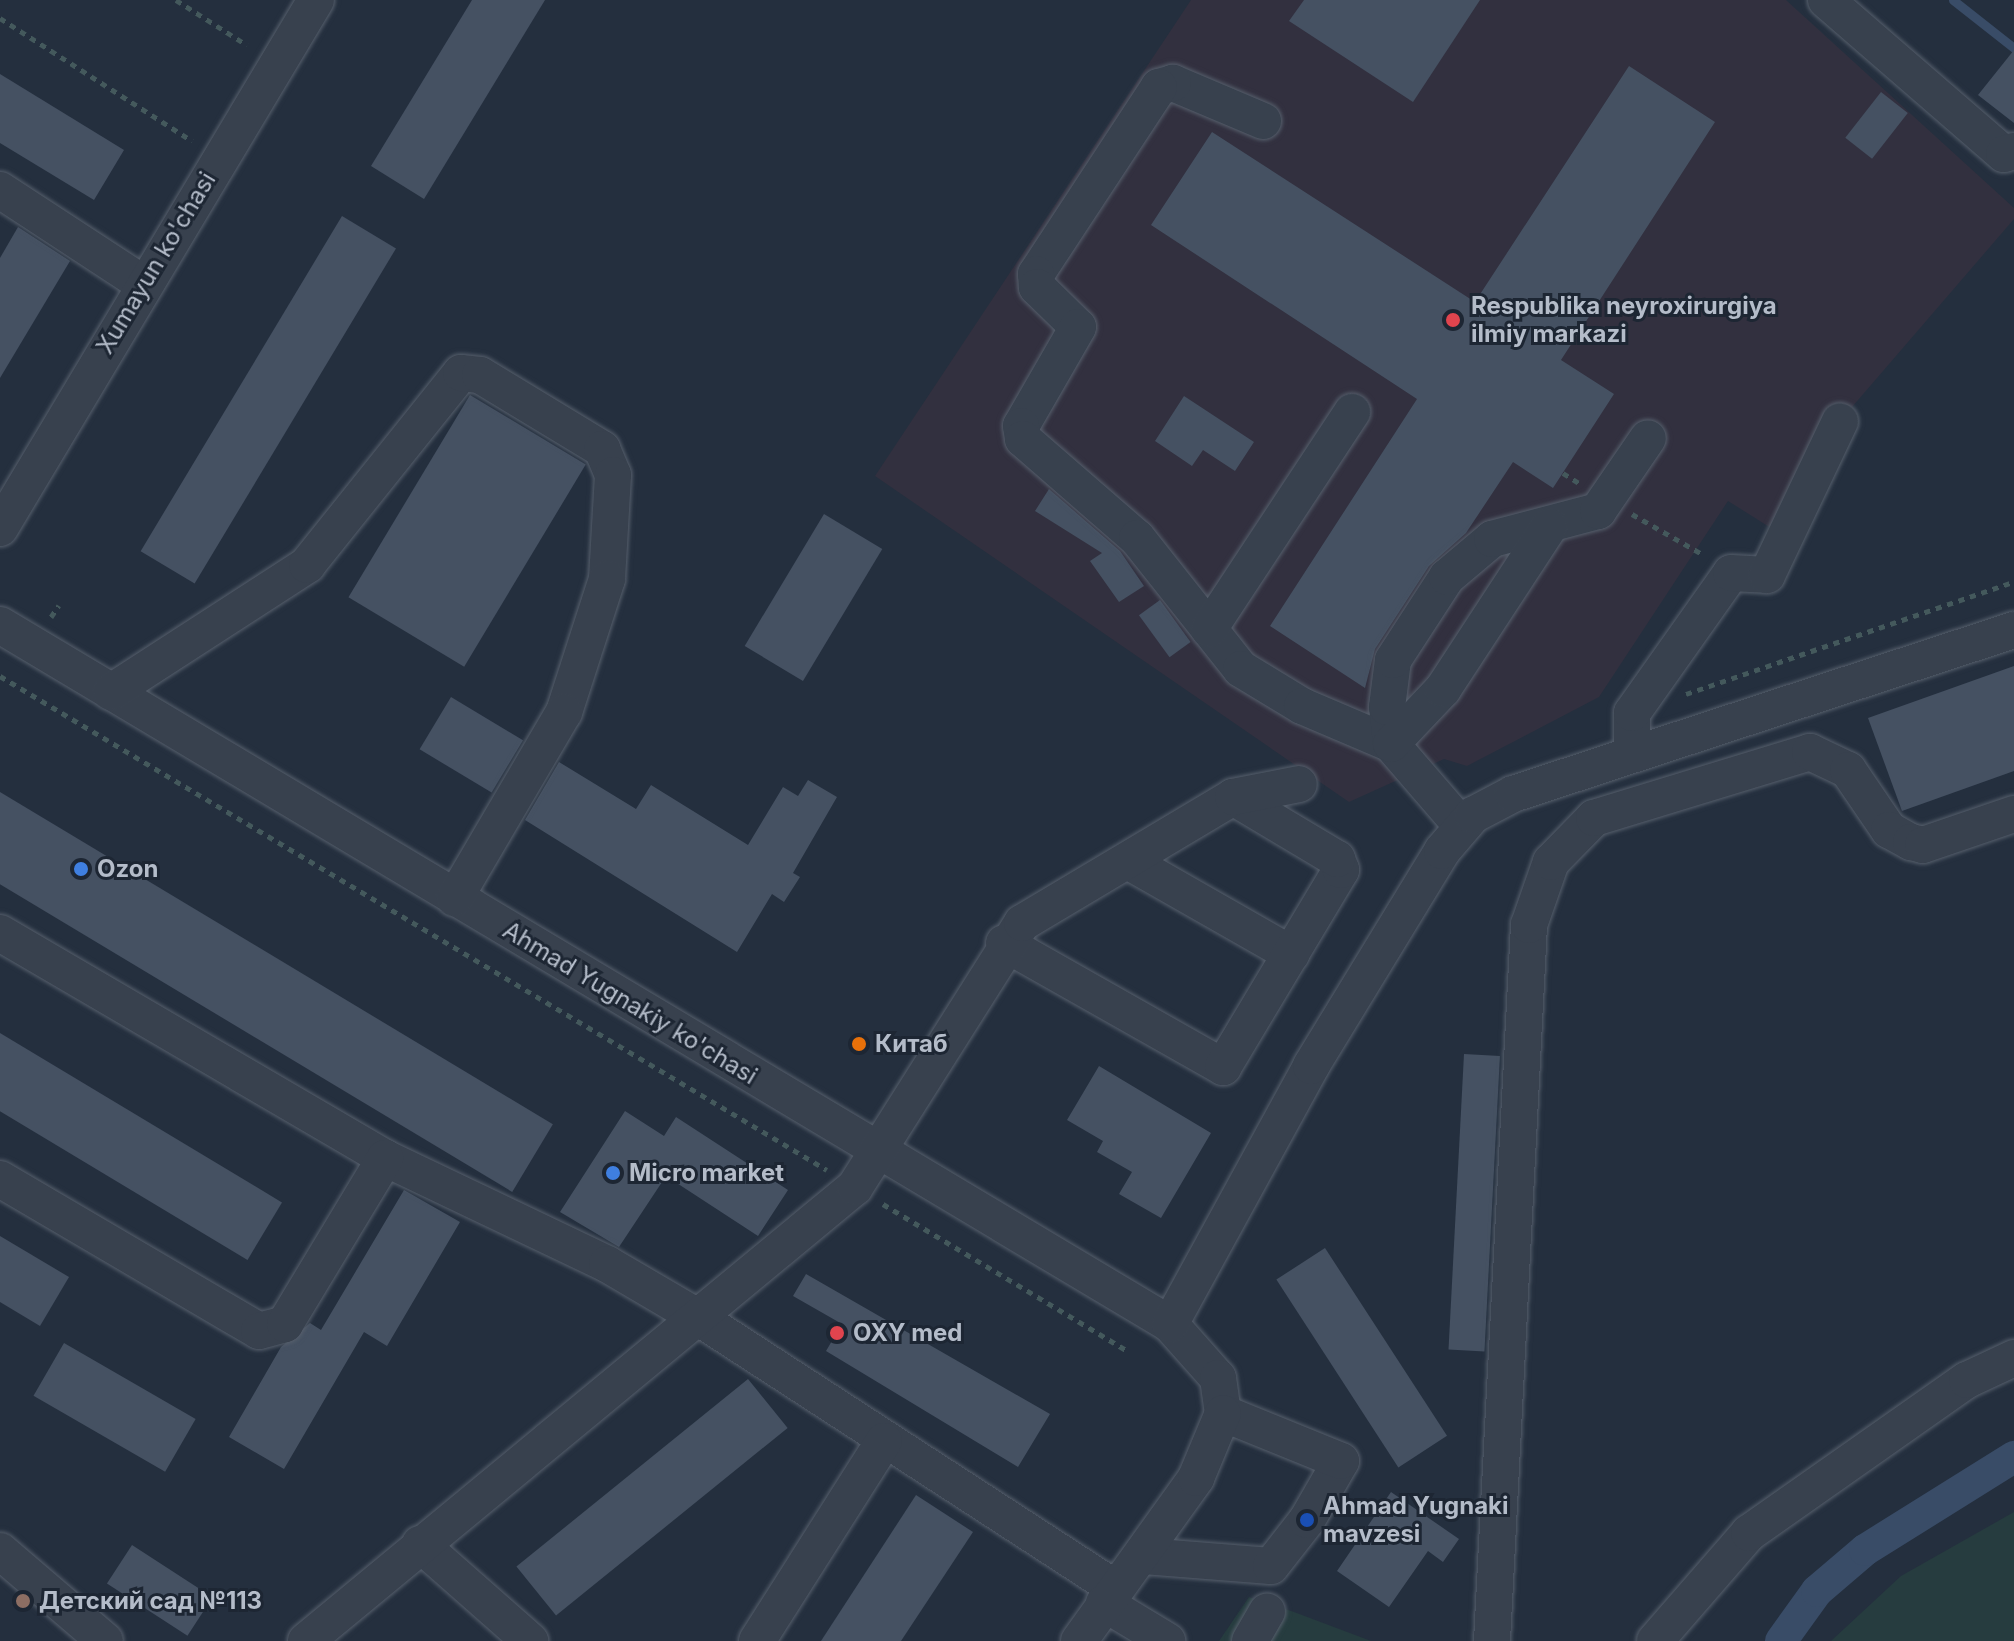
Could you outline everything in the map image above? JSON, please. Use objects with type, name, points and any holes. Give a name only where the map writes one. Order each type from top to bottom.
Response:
[{"type":"street","name":"Xumayun ko'chasi","points":[[0,528],[142,283],[316,0]]},
{"type":"street","points":[[1826,0],[2004,154],[2014,151]]},
{"type":"street","points":[[1263,121],[1173,83],[1159,87],[1036,274],[1037,287],[1078,327],[1021,426],[1023,439],[1137,538],[1241,669],[1302,706],[1391,744],[1461,825]]},
{"type":"street","points":[[0,190],[142,283]]},
{"type":"street","points":[[111,692],[307,565],[461,373],[480,375],[602,449],[613,475],[607,579],[564,712],[455,898]]},
{"type":"street","points":[[1209,629],[1352,412]]},
{"type":"street","points":[[1632,754],[1632,713],[1731,573],[1767,575],[1840,421]]},
{"type":"street","points":[[1391,744],[1387,707],[1393,660],[1447,577],[1492,539],[1549,527],[1598,511],[1609,501],[1648,438]]},
{"type":"street","points":[[1391,744],[1443,689],[1549,527]]},
{"type":"street","name":"Ahmad Yugnakiy ko'chasi","points":[[0,625],[1170,1324],[1218,1378],[1223,1413]]},
{"type":"street","points":[[1170,1324],[1311,1066],[1461,825],[1499,800],[2014,630]]},
{"type":"street","points":[[1492,1641],[1529,925],[1551,862],[1594,818],[1810,752],[1848,770],[1889,830],[1911,842],[1923,845],[2014,814]]},
{"type":"street","points":[[306,1641],[855,1187],[1004,943],[1053,899],[1128,861],[1233,797],[1299,784]]},
{"type":"street","points":[[1004,943],[1212,1066],[1223,1067],[1341,864],[1233,797]]},
{"type":"street","points":[[1128,861],[1291,954]]},
{"type":"street","points":[[0,933],[385,1158],[607,1264],[699,1318],[1109,1595],[1167,1641]]},
{"type":"street","points":[[0,1179],[259,1331],[285,1324],[385,1158]]},
{"type":"street","points":[[1655,1641],[1749,1533],[1967,1380],[2014,1358]]},
{"type":"street","points":[[1079,1641],[1109,1595],[1144,1556],[1196,1478],[1223,1413],[1341,1461],[1307,1520],[1271,1566],[1144,1556]]},
{"type":"street","points":[[757,1641],[884,1441]]},
{"type":"street","points":[[420,1544],[530,1641]]},
{"type":"street","points":[[0,1551],[105,1641]]},
{"type":"path","points":[[176,0],[247,45]]},
{"type":"path","points":[[0,18],[192,141]]},
{"type":"path","points":[[1563,473],[1731,573]]},
{"type":"path","points":[[0,676],[1126,1350]]},
{"type":"shaded area","name":"Respublika neyroxirurgiya ilmiy markazi","points":[[1191,0],[1786,0],[2014,208],[2014,219],[1840,421],[1771,528],[1728,501],[1599,697],[1467,766],[1444,759],[1349,802],[875,476]]},
{"type":"green space","points":[[2014,1512],[2014,1641],[1831,1641],[1901,1576]]},
{"type":"green space","points":[[1249,1597],[1294,1612],[1371,1641],[1219,1641]]},
{"type":"building","points":[[472,0],[545,0],[424,199],[371,166]]},
{"type":"building","points":[[1304,0],[1480,0],[1413,102],[1289,21]]},
{"type":"building","points":[[2014,50],[2014,123],[1978,95]]},
{"type":"building","points":[[1629,66],[1715,122],[1561,360],[1614,394],[1553,488],[1513,462],[1466,533],[1429,566],[1375,649],[1365,688],[1270,626],[1417,399],[1151,225],[1212,132],[1475,302]]},
{"type":"building","points":[[0,74],[124,150],[94,200],[0,143]]},
{"type":"building","points":[[1881,92],[1908,113],[1872,159],[1845,138]]},
{"type":"building","points":[[342,216],[396,248],[195,584],[141,551]]},
{"type":"building","points":[[18,227],[70,261],[0,378],[0,258]]},
{"type":"building","points":[[470,395],[586,465],[464,667],[348,597]]},
{"type":"building","points":[[1184,396],[1254,442],[1235,471],[1203,450],[1192,466],[1155,441]]},
{"type":"building","points":[[1049,489],[1120,551],[1144,586],[1119,602],[1090,561],[1102,553],[1035,511]]},
{"type":"building","points":[[824,514],[882,549],[803,681],[745,646]]},
{"type":"building","points":[[1160,600],[1191,642],[1170,657],[1139,615]]},
{"type":"building","points":[[2014,666],[2014,771],[1902,811],[1868,718]]},
{"type":"building","points":[[451,697],[523,740],[492,793],[420,749]]},
{"type":"building","points":[[559,762],[636,809],[651,785],[748,845],[783,787],[798,796],[808,780],[837,797],[793,873],[800,877],[784,902],[772,894],[737,952],[525,820]]},
{"type":"building","points":[[0,792],[553,1124],[512,1192],[0,884]]},
{"type":"building","points":[[0,1033],[282,1202],[248,1260],[0,1111]]},
{"type":"building","points":[[1464,1054],[1500,1056],[1484,1351],[1449,1350]]},
{"type":"building","points":[[1099,1066],[1211,1133],[1161,1218],[1119,1194],[1132,1172],[1097,1152],[1103,1141],[1067,1120]]},
{"type":"building","points":[[625,1111],[664,1136],[676,1117],[788,1190],[758,1236],[666,1176],[619,1247],[560,1212]]},
{"type":"building","points":[[404,1190],[460,1222],[387,1346],[364,1332],[284,1469],[229,1437],[281,1347],[310,1323],[321,1330]]},
{"type":"building","points":[[0,1236],[69,1277],[40,1326],[0,1302]]},
{"type":"building","points":[[1325,1248],[1447,1436],[1398,1467],[1276,1280]]},
{"type":"building","points":[[806,1274],[1050,1414],[1018,1467],[826,1351],[842,1324],[793,1296]]},
{"type":"building","points":[[64,1343],[196,1419],[165,1472],[34,1396]]},
{"type":"building","points":[[748,1379],[788,1428],[556,1615],[516,1567]]},
{"type":"building","points":[[1391,1492],[1459,1539],[1443,1562],[1428,1551],[1389,1607],[1337,1571]]},
{"type":"building","points":[[916,1495],[973,1532],[901,1641],[821,1641]]},
{"type":"building","points":[[132,1545],[213,1597],[187,1636],[107,1584]]},
{"type":"waterway","points":[[1953,0],[2014,48]]},
{"type":"waterway","points":[[1781,1641],[1817,1591],[1865,1550],[2014,1457]]},
{"type":"place","name":"Respublika neyroxirurgiya ilmiy markazi","points":[[1453,320]]},
{"type":"place","name":"Ozon","points":[[81,869]]},
{"type":"place","name":"Китаб","points":[[859,1044]]},
{"type":"place","name":"Micro market","points":[[613,1173]]},
{"type":"place","name":"OXY med","points":[[837,1333]]},
{"type":"place","name":"Ahmad Yugnaki mavzesi","points":[[1307,1520]]},
{"type":"place","name":"Детский сад №113","points":[[23,1601]]}]
